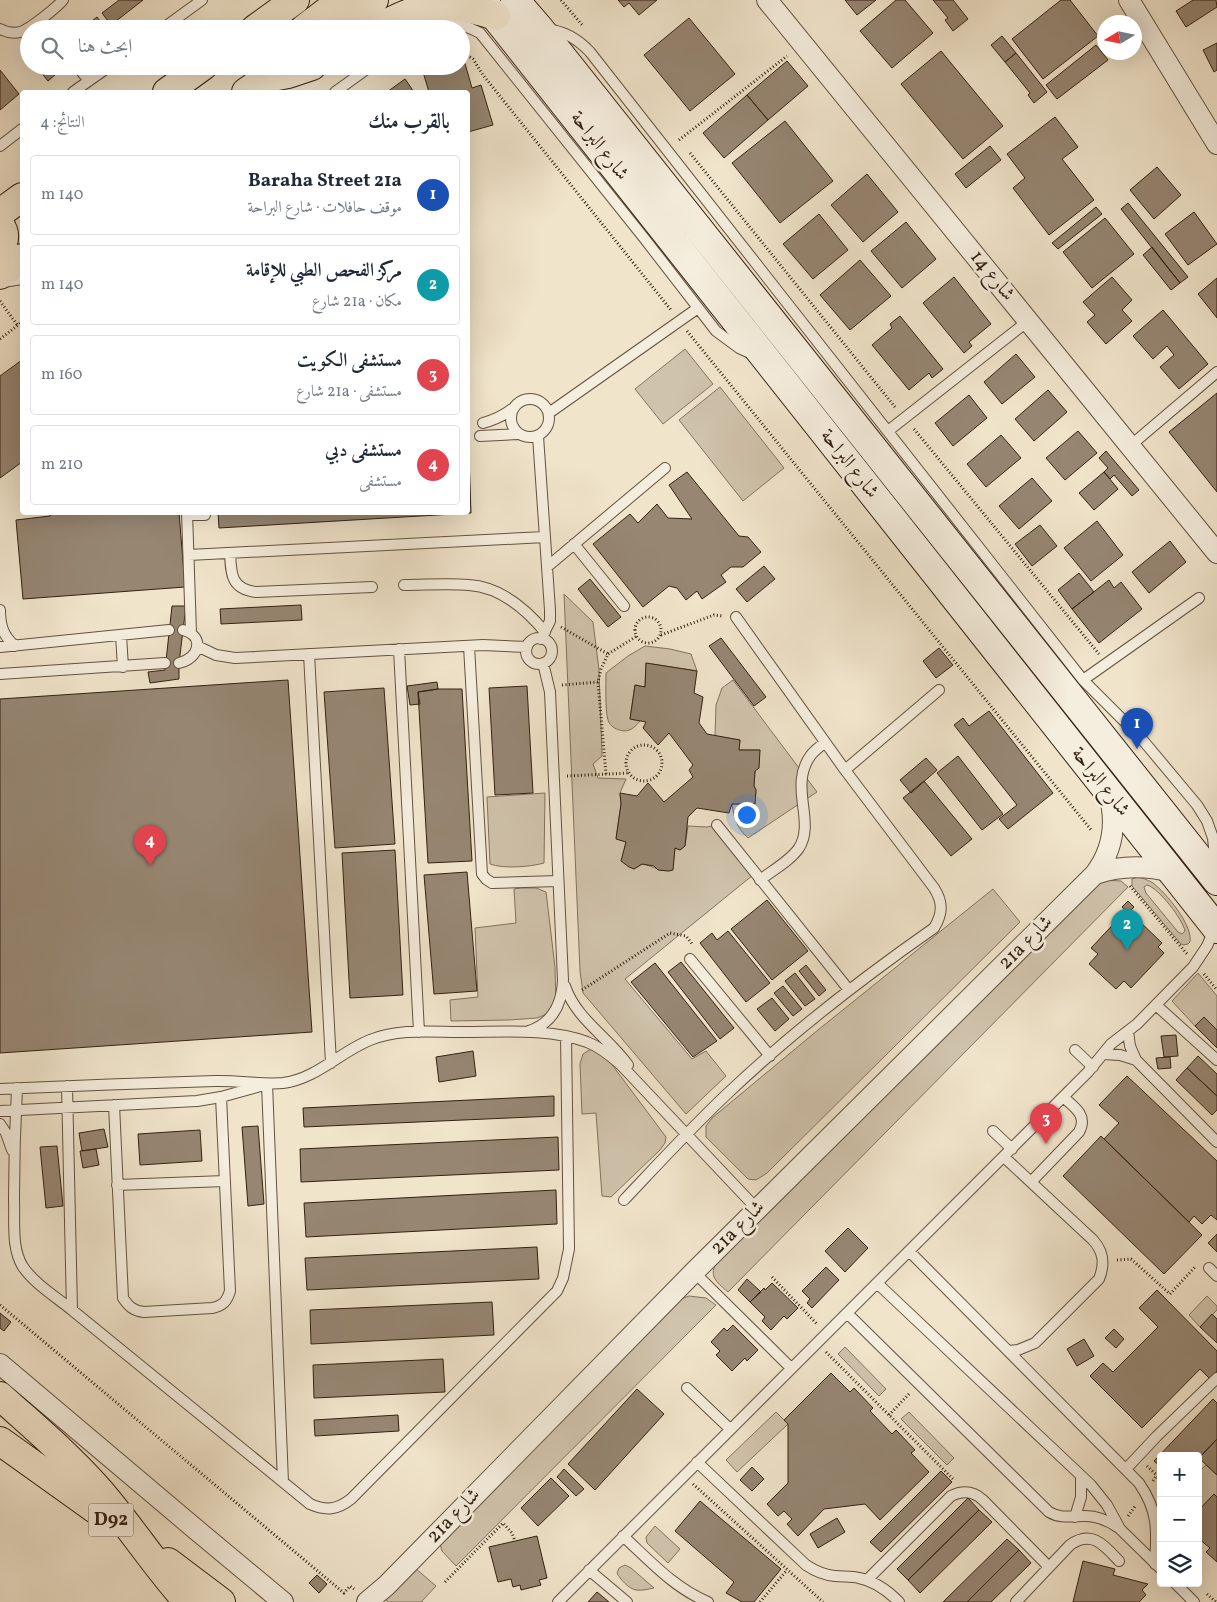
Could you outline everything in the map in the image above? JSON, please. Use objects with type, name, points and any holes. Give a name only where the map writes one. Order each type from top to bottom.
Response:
[{"type":"main road","points":[[316,20],[342,0]]},
{"type":"main road","points":[[346,20],[374,0]]},
{"type":"main road","points":[[266,20],[288,2]]},
{"type":"main road","points":[[392,20],[416,9],[456,5],[477,9],[505,3]]},
{"type":"main road","points":[[170,90],[191,75]]},
{"type":"main road","points":[[232,90],[263,76],[276,75]]},
{"type":"main road","points":[[0,214],[20,199]]},
{"type":"main road","points":[[0,225],[3,229],[4,237],[0,247]]},
{"type":"main road","points":[[0,275],[20,260]]},
{"type":"main road","points":[[0,1396],[74,1464],[96,1487],[188,1602]]},
{"type":"main road","name":"D92","points":[[0,1441],[138,1539],[220,1602]]},
{"type":"street","name":"شارع 14","points":[[767,0],[1217,552]]},
{"type":"street","points":[[1129,0],[1217,144]]},
{"type":"street","name":"شارع البراحة","points":[[505,3],[540,29],[1215,879]]},
{"type":"street","name":"شارع البراحة","points":[[505,3],[641,201],[1216,928]]},
{"type":"street","points":[[641,201],[644,238]]},
{"type":"street","points":[[1109,794],[1114,828],[1112,860]]},
{"type":"street","name":"21a شارع","points":[[374,1598],[694,1272],[1095,874],[1112,860],[1172,872]]},
{"type":"street","points":[[0,1364],[192,1528],[283,1602]]},
{"type":"lane","points":[[39,20],[63,0]]},
{"type":"lane","points":[[174,20],[202,0]]},
{"type":"lane","points":[[470,28],[480,34],[716,331],[738,348],[766,358]]},
{"type":"lane","points":[[0,29],[11,33],[20,32]]},
{"type":"lane","points":[[540,29],[568,34],[590,52],[1083,680],[1141,738],[1197,805],[1207,821],[1213,838],[1215,879]]},
{"type":"lane","points":[[84,75],[89,81]]},
{"type":"lane","points":[[76,90],[97,75]]},
{"type":"lane","points":[[338,90],[359,75]]},
{"type":"lane","points":[[0,146],[20,131]]},
{"type":"lane","points":[[0,282],[20,279]]},
{"type":"lane","points":[[548,413],[698,308]]},
{"type":"lane","points":[[888,431],[1028,321]]},
{"type":"lane","points":[[1130,446],[1217,372]]},
{"type":"lane","points":[[483,423],[497,418],[524,399],[532,398],[545,406],[548,413],[547,426],[538,436],[524,437],[513,429],[510,416],[512,409]]},
{"type":"lane","points":[[480,436],[518,434]]},
{"type":"lane","points":[[404,585],[470,585],[488,589],[504,596],[534,618],[543,636],[551,648],[550,658],[543,663],[535,663],[528,659],[527,655],[527,647],[533,640],[543,636],[550,620],[538,436]]},
{"type":"lane","points":[[547,567],[665,468]]},
{"type":"lane","points":[[179,663],[191,658],[196,653],[198,646],[196,639],[187,631],[189,555],[187,515]]},
{"type":"lane","points":[[189,555],[545,537]]},
{"type":"lane","points":[[574,544],[624,606]]},
{"type":"lane","points":[[230,552],[231,571],[234,580],[240,587],[248,591],[372,588]]},
{"type":"lane","points":[[1083,680],[1199,598]]},
{"type":"lane","points":[[0,610],[2,629],[15,646]]},
{"type":"lane","points":[[624,1200],[687,1134],[770,1056],[849,990],[934,928],[940,918],[942,908],[940,897],[934,888],[845,770],[736,617]]},
{"type":"lane","points":[[0,647],[169,630]]},
{"type":"lane","points":[[121,635],[123,667]]},
{"type":"lane","points":[[198,646],[216,654],[235,658],[498,644],[527,647]]},
{"type":"lane","points":[[469,646],[482,874],[486,880],[492,883],[558,881]]},
{"type":"lane","points":[[399,649],[418,1032]]},
{"type":"lane","points":[[308,654],[331,1063]]},
{"type":"lane","points":[[0,674],[165,663]]},
{"type":"lane","points":[[524,1032],[538,1028],[558,1008],[562,995],[563,980],[549,686],[543,663]]},
{"type":"lane","points":[[845,770],[939,690]]},
{"type":"lane","points":[[760,880],[792,857],[800,846],[804,834],[801,789],[802,770],[812,754],[826,742]]},
{"type":"lane","points":[[717,825],[849,990]]},
{"type":"lane","points":[[558,1602],[1012,1149],[1093,1067],[1111,1044],[1156,1005],[1196,964],[1216,928]]},
{"type":"lane","points":[[690,960],[770,1056]]},
{"type":"lane","points":[[563,980],[567,994],[574,1007],[617,1051],[636,1079]]},
{"type":"lane","points":[[1156,1005],[1217,1060]]},
{"type":"lane","points":[[1128,1031],[1130,1046],[1136,1060],[1217,1142]]},
{"type":"lane","points":[[0,1089],[228,1080],[267,1084],[284,1083],[301,1079],[316,1072],[350,1049],[372,1039],[395,1034],[418,1032],[524,1032],[566,1036],[588,1043],[606,1053],[636,1079],[757,1209]]},
{"type":"lane","points":[[17,1088],[14,1159],[15,1241],[18,1256],[24,1267],[34,1278],[72,1310],[310,1504],[320,1508],[332,1509],[342,1506],[351,1499],[557,1291],[567,1264],[569,1249],[566,1036]]},
{"type":"lane","points":[[1075,1050],[1093,1067]]},
{"type":"lane","points":[[1103,1054],[1120,1055],[1136,1060]]},
{"type":"lane","points":[[267,1084],[283,1482]]},
{"type":"lane","points":[[0,1111],[197,1101],[221,1097],[267,1084]]},
{"type":"lane","points":[[67,1086],[72,1310]]},
{"type":"lane","points":[[114,1105],[123,1298],[128,1306],[135,1311],[212,1308],[219,1307],[225,1303],[230,1291],[221,1097]]},
{"type":"lane","points":[[1031,1182],[1082,1127],[1083,1122],[1079,1111],[1063,1097]]},
{"type":"lane","points":[[0,1124],[11,1146],[14,1159]]},
{"type":"lane","points":[[993,1131],[1012,1149]]},
{"type":"lane","points":[[1004,1157],[1093,1240],[1098,1246],[1103,1261],[1103,1270],[1099,1279],[1042,1337],[1027,1348],[1009,1351]]},
{"type":"lane","points":[[117,1185],[225,1182]]},
{"type":"lane","points":[[909,1251],[1126,1470],[1145,1492],[1154,1511],[1157,1542]]},
{"type":"lane","points":[[694,1272],[791,1368]]},
{"type":"lane","points":[[877,1283],[1091,1485],[1107,1505],[1119,1528]]},
{"type":"lane","points":[[847,1313],[1049,1512],[1061,1517],[1094,1517],[1111,1523],[1119,1528],[1157,1566]]},
{"type":"lane","points":[[1126,1470],[1183,1410],[1217,1378]]},
{"type":"lane","points":[[687,1388],[730,1429]]},
{"type":"lane","points":[[697,1462],[798,1558],[815,1571],[867,1580],[883,1588],[899,1602]]},
{"type":"lane","points":[[1075,1517],[1081,1497],[1081,1476]]},
{"type":"lane","points":[[867,1580],[951,1496],[965,1491],[978,1495],[1049,1567]]},
{"type":"lane","points":[[623,1536],[671,1580],[708,1602]]},
{"type":"lane","points":[[1016,1602],[1075,1542],[1091,1539],[1101,1543],[1119,1562]]},
{"type":"lane","points":[[589,1570],[627,1602]]},
{"type":"lane","points":[[1179,1587],[1194,1602]]},
{"type":"path","points":[[561,0],[586,30]]},
{"type":"path","points":[[673,133],[680,140],[802,44]]},
{"type":"path","points":[[470,57],[1217,990]]},
{"type":"path","points":[[686,148],[904,418],[1106,663]]},
{"type":"path","points":[[0,301],[18,326],[0,339]]},
{"type":"path","points":[[660,635],[714,615],[736,617]]},
{"type":"path","points":[[650,617],[660,624],[660,635],[651,643],[640,640],[637,636],[635,631],[636,625],[640,620],[650,617]]},
{"type":"path","points":[[550,620],[608,654]]},
{"type":"path","points":[[606,774],[598,682],[601,669],[608,654],[637,636]]},
{"type":"path","points":[[549,686],[598,682]]},
{"type":"path","points":[[554,776],[629,773],[640,781],[648,781],[659,773],[662,767],[659,753],[654,748],[647,746],[634,748],[626,760],[626,767],[629,773]]},
{"type":"path","points":[[567,994],[581,991],[670,933],[686,936],[694,945],[690,960]]},
{"type":"path","points":[[1103,1261],[1132,1259],[1170,1294],[1201,1261],[1213,1272]]},
{"type":"path","points":[[772,1277],[826,1333]]},
{"type":"path","points":[[0,1305],[344,1594],[350,1586],[374,1598]]},
{"type":"path","points":[[817,1342],[965,1491]]},
{"type":"path","points":[[889,1415],[919,1384]]},
{"type":"path","points":[[1119,1528],[1157,1475],[1138,1457]]},
{"type":"path","points":[[684,1475],[823,1602]]},
{"type":"path","points":[[445,1582],[502,1523],[512,1533],[515,1541]]},
{"type":"path","points":[[760,1602],[798,1558]]},
{"type":"shaded area","points":[[685,349],[713,384],[663,424],[635,389]]},
{"type":"shaded area","points":[[720,387],[784,468],[743,501],[679,420]]},
{"type":"shaded area","points":[[969,591],[1034,672],[1031,675],[965,593]]},
{"type":"shaded area","points":[[564,594],[593,622],[599,670],[602,756],[593,764],[598,778],[626,779],[620,793],[621,804],[616,838],[626,842],[622,861],[634,869],[642,864],[661,870],[672,870],[675,848],[680,850],[685,846],[688,826],[707,827],[716,825],[753,875],[625,979],[692,1059],[706,1051],[726,1076],[686,1114],[583,993],[580,971]]},
{"type":"shaded area","points":[[645,646],[691,654],[697,671],[646,663],[645,687],[635,685],[630,719],[640,721],[629,730],[619,730],[612,726],[607,716],[606,673]]},
{"type":"shaded area","points":[[1039,679],[1101,757],[1097,760],[1036,682]]},
{"type":"shaded area","points":[[733,680],[817,792],[748,838],[741,831],[737,823],[732,804],[755,804],[755,771],[760,750],[739,750],[740,740],[715,736],[716,705],[722,688]]},
{"type":"shaded area","points":[[1106,763],[1170,844],[1166,847],[1102,766]]},
{"type":"shaded area","points":[[545,793],[544,863],[517,867],[502,867],[490,864],[487,797]]},
{"type":"shaded area","points":[[1138,877],[1145,879],[1153,883],[1165,894],[1183,918],[1190,935],[1190,942],[1188,944],[1183,945],[1180,943],[1132,886],[1132,879]],"holes":[[[1147,885],[1152,887],[1170,905],[1180,920],[1185,931],[1182,934],[1178,932],[1146,893],[1144,887]]]},
{"type":"shaded area","points":[[1105,880],[1121,881],[1128,887],[728,1292],[721,1286],[713,1273],[716,1264],[1083,892]]},
{"type":"shaded area","points":[[536,888],[546,892],[555,967],[556,1003],[547,1014],[537,1018],[451,1021],[450,1000],[478,997],[475,928],[516,923],[514,889]]},
{"type":"shaded area","points":[[993,889],[1020,922],[767,1173],[756,1180],[748,1179],[706,1137],[706,1126],[712,1118]]},
{"type":"shaded area","points":[[1198,973],[1217,996],[1217,1030],[1204,1017],[1195,1026],[1172,1001]]},
{"type":"shaded area","points":[[591,1049],[601,1052],[610,1062],[666,1137],[665,1143],[660,1150],[611,1197],[602,1196],[596,1113],[582,1114],[580,1064],[583,1054]]},
{"type":"shaded area","points":[[689,1296],[706,1298],[716,1305],[456,1566],[442,1551],[440,1544],[681,1299]]},
{"type":"shaded area","points":[[1207,1296],[1217,1306],[1217,1310],[1200,1327],[1189,1315]]},
{"type":"shaded area","points":[[845,1347],[886,1389],[879,1396],[838,1354]]},
{"type":"shaded area","points":[[776,1412],[788,1424],[737,1472],[726,1460]]},
{"type":"shaded area","points":[[909,1412],[954,1458],[947,1465],[901,1419]]},
{"type":"shaded area","points":[[1206,1465],[1217,1475],[1217,1497],[1214,1494],[1202,1508],[1202,1497],[1202,1469]]},
{"type":"shaded area","points":[[655,1526],[680,1549],[668,1563],[647,1543],[646,1537]]},
{"type":"shaded area","points":[[625,1565],[654,1588],[638,1590],[628,1586],[617,1573],[619,1568]]},
{"type":"shaded area","points":[[415,1568],[436,1586],[422,1602],[388,1602],[386,1600]]},
{"type":"building","points":[[119,0],[143,0],[117,20],[107,20],[102,13]]},
{"type":"building","points":[[618,0],[657,0],[639,15],[629,3],[624,7]]},
{"type":"building","points":[[845,0],[876,0],[857,15]]},
{"type":"building","points":[[896,0],[905,0],[933,33],[892,68],[860,31]]},
{"type":"building","points":[[933,0],[953,0],[968,19],[953,31],[945,20],[948,18]]},
{"type":"building","points":[[1061,0],[1070,0],[1097,35],[1097,37],[1043,79],[1012,39]]},
{"type":"building","points":[[1193,0],[1216,0],[1217,7],[1186,27],[1176,11]]},
{"type":"building","points":[[689,18],[735,74],[690,111],[644,55]]},
{"type":"building","points":[[1002,36],[1016,53],[1005,62],[991,45]]},
{"type":"building","points":[[1217,43],[1217,70],[1214,72],[1203,50]]},
{"type":"building","points":[[1096,45],[1097,60],[1108,60],[1057,99],[1046,85]]},
{"type":"building","points":[[941,51],[1003,126],[963,159],[901,84]]},
{"type":"building","points":[[1016,53],[1047,92],[1034,103],[1028,95],[1030,93],[1005,62]]},
{"type":"building","points":[[787,61],[808,86],[768,120],[747,95]]},
{"type":"building","points":[[0,70],[19,94],[0,110]]},
{"type":"building","points":[[43,75],[55,75],[48,81]]},
{"type":"building","points":[[424,75],[468,75],[472,88],[481,85],[493,125],[470,131],[470,90],[428,90]]},
{"type":"building","points":[[405,79],[412,90],[390,90]]},
{"type":"building","points":[[747,95],[768,120],[724,158],[703,133]]},
{"type":"building","points":[[1055,117],[1078,147],[1062,159],[1094,200],[1049,235],[1013,188],[1025,178],[1007,154]]},
{"type":"building","points":[[785,121],[833,181],[780,223],[732,163]]},
{"type":"building","points":[[990,146],[1001,160],[966,188],[955,174]]},
{"type":"building","points":[[1157,167],[1181,195],[1154,219],[1130,190]]},
{"type":"building","points":[[867,174],[898,212],[863,242],[831,205]]},
{"type":"building","points":[[1128,203],[1188,277],[1180,283],[1121,209]]},
{"type":"building","points":[[1096,207],[1102,214],[1058,249],[1052,243]]},
{"type":"building","points":[[1194,212],[1217,244],[1188,265],[1165,234]]},
{"type":"building","points":[[819,214],[848,250],[813,279],[783,244]]},
{"type":"building","points":[[1105,218],[1134,254],[1092,288],[1063,252]]},
{"type":"building","points":[[906,222],[936,259],[902,288],[871,251]]},
{"type":"building","points":[[1152,247],[1180,283],[1171,290],[1143,255]]},
{"type":"building","points":[[860,260],[891,296],[850,330],[820,295]]},
{"type":"building","points":[[954,277],[991,324],[969,342],[972,346],[964,353],[923,303]]},
{"type":"building","points":[[1112,277],[1132,300],[1122,310],[1132,321],[1106,344],[1087,322],[1095,315],[1083,302]]},
{"type":"building","points":[[1217,278],[1217,318],[1198,294]]},
{"type":"building","points":[[1163,310],[1208,364],[1179,389],[1160,367],[1174,355],[1167,346],[1153,359],[1133,336]]},
{"type":"building","points":[[900,316],[943,369],[932,378],[929,373],[909,390],[872,345],[892,328],[890,324]]},
{"type":"building","points":[[1016,354],[1035,377],[1002,404],[984,382]]},
{"type":"building","points":[[20,361],[20,463],[0,478],[0,376]]},
{"type":"building","points":[[1048,390],[1067,412],[1034,441],[1015,419]]},
{"type":"building","points":[[1217,393],[1217,492],[1169,432]]},
{"type":"building","points":[[969,395],[987,418],[953,446],[935,423]]},
{"type":"building","points":[[1078,431],[1097,453],[1065,480],[1046,458]]},
{"type":"building","points":[[1001,435],[1021,458],[986,487],[967,464]]},
{"type":"building","points":[[1106,451],[1139,490],[1132,496],[1114,475],[1110,479],[1104,472],[1108,468],[1099,458]]},
{"type":"building","points":[[687,472],[739,536],[748,537],[761,552],[743,567],[731,567],[721,575],[726,582],[702,599],[697,591],[686,600],[677,588],[669,586],[643,607],[593,544],[630,514],[638,523],[657,504],[668,518],[692,519],[669,485]]},
{"type":"building","points":[[1104,472],[1118,489],[1094,510],[1079,493]]},
{"type":"building","points":[[1032,478],[1052,501],[1019,529],[999,506]]},
{"type":"building","points":[[179,515],[185,587],[23,599],[16,520],[50,516]]},
{"type":"building","points":[[218,515],[437,515],[219,528]]},
{"type":"building","points":[[1097,521],[1123,555],[1091,581],[1064,548]]},
{"type":"building","points":[[1040,525],[1057,546],[1032,566],[1015,544]]},
{"type":"building","points":[[1170,541],[1186,562],[1149,593],[1132,572]]},
{"type":"building","points":[[764,566],[775,579],[747,602],[736,589]]},
{"type":"building","points":[[1079,573],[1094,592],[1072,609],[1058,590]]},
{"type":"building","points":[[590,579],[621,617],[608,627],[578,589]]},
{"type":"building","points":[[1109,580],[1114,588],[1121,582],[1142,609],[1099,643],[1072,609]]},
{"type":"building","points":[[301,605],[302,620],[221,624],[220,609]]},
{"type":"building","points":[[172,606],[186,606],[179,663],[179,679],[150,683],[148,672],[165,670]]},
{"type":"building","points":[[721,638],[766,697],[754,706],[709,646]]},
{"type":"building","points":[[939,648],[953,665],[936,678],[923,661]]},
{"type":"building","points":[[646,663],[697,671],[694,693],[703,697],[699,723],[707,734],[740,740],[739,750],[760,750],[759,768],[755,771],[755,804],[732,804],[729,813],[697,808],[688,817],[685,846],[680,850],[675,848],[673,870],[669,871],[658,870],[654,866],[642,864],[634,869],[629,867],[621,861],[626,842],[616,839],[621,804],[620,793],[637,796],[648,783],[664,802],[693,777],[689,770],[693,765],[669,733],[658,745],[643,728],[646,722],[630,719],[635,685],[645,687]]},
{"type":"building","points":[[288,680],[312,1032],[0,1053],[0,699]]},
{"type":"building","points":[[437,682],[438,689],[418,692],[420,704],[410,705],[407,686]]},
{"type":"building","points":[[527,686],[533,793],[495,795],[489,688]]},
{"type":"building","points":[[384,688],[395,844],[335,848],[324,692]]},
{"type":"building","points":[[438,689],[462,689],[472,861],[428,863],[418,692]]},
{"type":"building","points":[[989,711],[1053,793],[1008,829],[999,819],[1017,805],[954,725],[963,718],[969,726]]},
{"type":"building","points":[[958,756],[1003,814],[982,830],[937,773]]},
{"type":"building","points":[[926,758],[937,770],[911,793],[900,780]]},
{"type":"building","points":[[924,781],[972,839],[951,856],[903,798]]},
{"type":"building","points":[[395,850],[403,995],[350,998],[342,853]]},
{"type":"building","points":[[467,872],[477,991],[434,994],[424,875]]},
{"type":"building","points":[[767,900],[808,951],[772,980],[731,929]]},
{"type":"building","points":[[1128,901],[1134,907],[1128,913],[1122,907]]},
{"type":"building","points":[[1123,914],[1130,920],[1134,916],[1162,943],[1158,947],[1164,953],[1131,988],[1124,981],[1116,989],[1089,964],[1098,954],[1091,948]]},
{"type":"building","points":[[728,931],[770,983],[746,1002],[700,943],[712,933],[717,940]]},
{"type":"building","points":[[681,962],[734,1028],[720,1039],[668,972]]},
{"type":"building","points":[[655,963],[717,1041],[693,1057],[631,982]]},
{"type":"building","points":[[806,965],[826,990],[819,996],[799,971]]},
{"type":"building","points":[[795,973],[815,999],[805,1006],[785,981]]},
{"type":"building","points":[[783,986],[802,1009],[793,1016],[774,993]]},
{"type":"building","points":[[772,998],[789,1019],[775,1031],[757,1009]]},
{"type":"building","points":[[1204,1017],[1217,1030],[1217,1048],[1195,1026]]},
{"type":"building","points":[[1176,1035],[1178,1056],[1164,1057],[1161,1036]]},
{"type":"building","points":[[473,1051],[476,1076],[439,1082],[436,1057]]},
{"type":"building","points":[[1198,1056],[1217,1074],[1217,1096],[1187,1068]]},
{"type":"building","points":[[1170,1057],[1171,1068],[1158,1069],[1156,1058]]},
{"type":"building","points":[[1187,1068],[1217,1096],[1217,1110],[1212,1115],[1176,1080]]},
{"type":"building","points":[[1127,1076],[1217,1161],[1217,1220],[1211,1215],[1202,1224],[1194,1216],[1189,1222],[1104,1139],[1119,1123],[1099,1105]]},
{"type":"building","points":[[554,1096],[554,1116],[304,1127],[303,1108]]},
{"type":"building","points":[[258,1126],[264,1204],[248,1206],[242,1127]]},
{"type":"building","points":[[104,1129],[108,1147],[82,1151],[79,1133]]},
{"type":"building","points":[[200,1130],[202,1161],[140,1165],[138,1134]]},
{"type":"building","points":[[1101,1136],[1202,1235],[1164,1274],[1063,1176]]},
{"type":"building","points":[[558,1137],[559,1170],[301,1182],[300,1149]]},
{"type":"building","points":[[57,1146],[63,1206],[46,1208],[40,1147]]},
{"type":"building","points":[[96,1149],[99,1165],[83,1168],[80,1151]]},
{"type":"building","points":[[556,1190],[557,1224],[306,1237],[304,1203]]},
{"type":"building","points":[[848,1228],[868,1248],[845,1272],[825,1251]]},
{"type":"building","points":[[1217,1234],[1217,1252],[1208,1243]]},
{"type":"building","points":[[537,1247],[539,1279],[307,1290],[305,1258]]},
{"type":"building","points":[[826,1267],[839,1280],[812,1308],[807,1303],[810,1299],[802,1291]]},
{"type":"building","points":[[747,1279],[761,1292],[750,1302],[738,1290]]},
{"type":"building","points":[[772,1283],[798,1308],[787,1319],[784,1316],[771,1330],[762,1321],[765,1317],[750,1302]]},
{"type":"building","points":[[1157,1290],[1217,1351],[1217,1371],[1210,1379],[1200,1369],[1142,1428],[1090,1376],[1103,1363],[1113,1372],[1158,1327],[1139,1308]]},
{"type":"building","points":[[492,1302],[494,1335],[311,1344],[310,1310]]},
{"type":"building","points":[[0,1313],[11,1322],[4,1331],[0,1328]]},
{"type":"building","points":[[1212,1314],[1217,1319],[1217,1343],[1200,1327]]},
{"type":"building","points":[[733,1325],[758,1350],[747,1361],[745,1358],[732,1371],[716,1355],[720,1351],[711,1342],[724,1328],[727,1331]]},
{"type":"building","points":[[1114,1329],[1124,1339],[1116,1348],[1105,1338]]},
{"type":"building","points":[[1084,1339],[1094,1356],[1077,1366],[1067,1349]]},
{"type":"building","points":[[443,1359],[445,1392],[314,1398],[313,1365]]},
{"type":"building","points":[[831,1373],[850,1392],[854,1388],[873,1408],[870,1411],[892,1434],[896,1430],[915,1450],[911,1453],[929,1472],[880,1520],[865,1504],[824,1509],[798,1536],[787,1524],[792,1519],[784,1511],[778,1516],[767,1504],[788,1483],[788,1424],[784,1420]]},
{"type":"building","points":[[637,1389],[664,1414],[595,1490],[568,1464]]},
{"type":"building","points":[[1213,1399],[1217,1403],[1217,1439],[1202,1455],[1202,1452],[1163,1452]]},
{"type":"building","points":[[398,1415],[399,1431],[315,1436],[314,1420]]},
{"type":"building","points":[[1217,1439],[1217,1475],[1202,1461],[1202,1455]]},
{"type":"building","points":[[752,1467],[764,1479],[752,1491],[740,1480]]},
{"type":"building","points":[[564,1469],[584,1489],[576,1496],[557,1477]]},
{"type":"building","points":[[941,1471],[952,1482],[881,1552],[870,1542]]},
{"type":"building","points":[[551,1478],[569,1496],[538,1526],[521,1508]]},
{"type":"building","points":[[1214,1494],[1217,1497],[1217,1562],[1206,1552],[1210,1548],[1202,1541],[1202,1507]]},
{"type":"building","points":[[968,1498],[979,1510],[908,1580],[897,1569]]},
{"type":"building","points":[[700,1501],[781,1569],[754,1602],[742,1602],[726,1593],[734,1582],[675,1531]]},
{"type":"building","points":[[979,1510],[992,1522],[920,1593],[908,1580]]},
{"type":"building","points":[[837,1518],[845,1532],[818,1548],[810,1534]]},
{"type":"building","points":[[537,1536],[547,1578],[539,1580],[541,1585],[521,1590],[520,1585],[513,1587],[511,1579],[498,1582],[489,1547]]},
{"type":"building","points":[[1007,1539],[1019,1550],[967,1602],[943,1602]]},
{"type":"building","points":[[1019,1550],[1031,1563],[991,1602],[967,1602]]},
{"type":"building","points":[[1083,1561],[1115,1569],[1113,1575],[1148,1584],[1142,1590],[1146,1595],[1139,1602],[1073,1602]]},
{"type":"building","points":[[317,1575],[327,1584],[319,1593],[309,1583]]},
{"type":"building","points":[[597,1592],[609,1602],[588,1602]]},
{"type":"place","name":"Baraha Street 21a","points":[[1137,749]]},
{"type":"place","name":"مستشفى دبي","points":[[150,866]]},
{"type":"place","name":"مركز الفحص الطبي للإقامة","points":[[1127,950]]},
{"type":"place","name":"مستشفى الكويت","points":[[1046,1144]]}]
